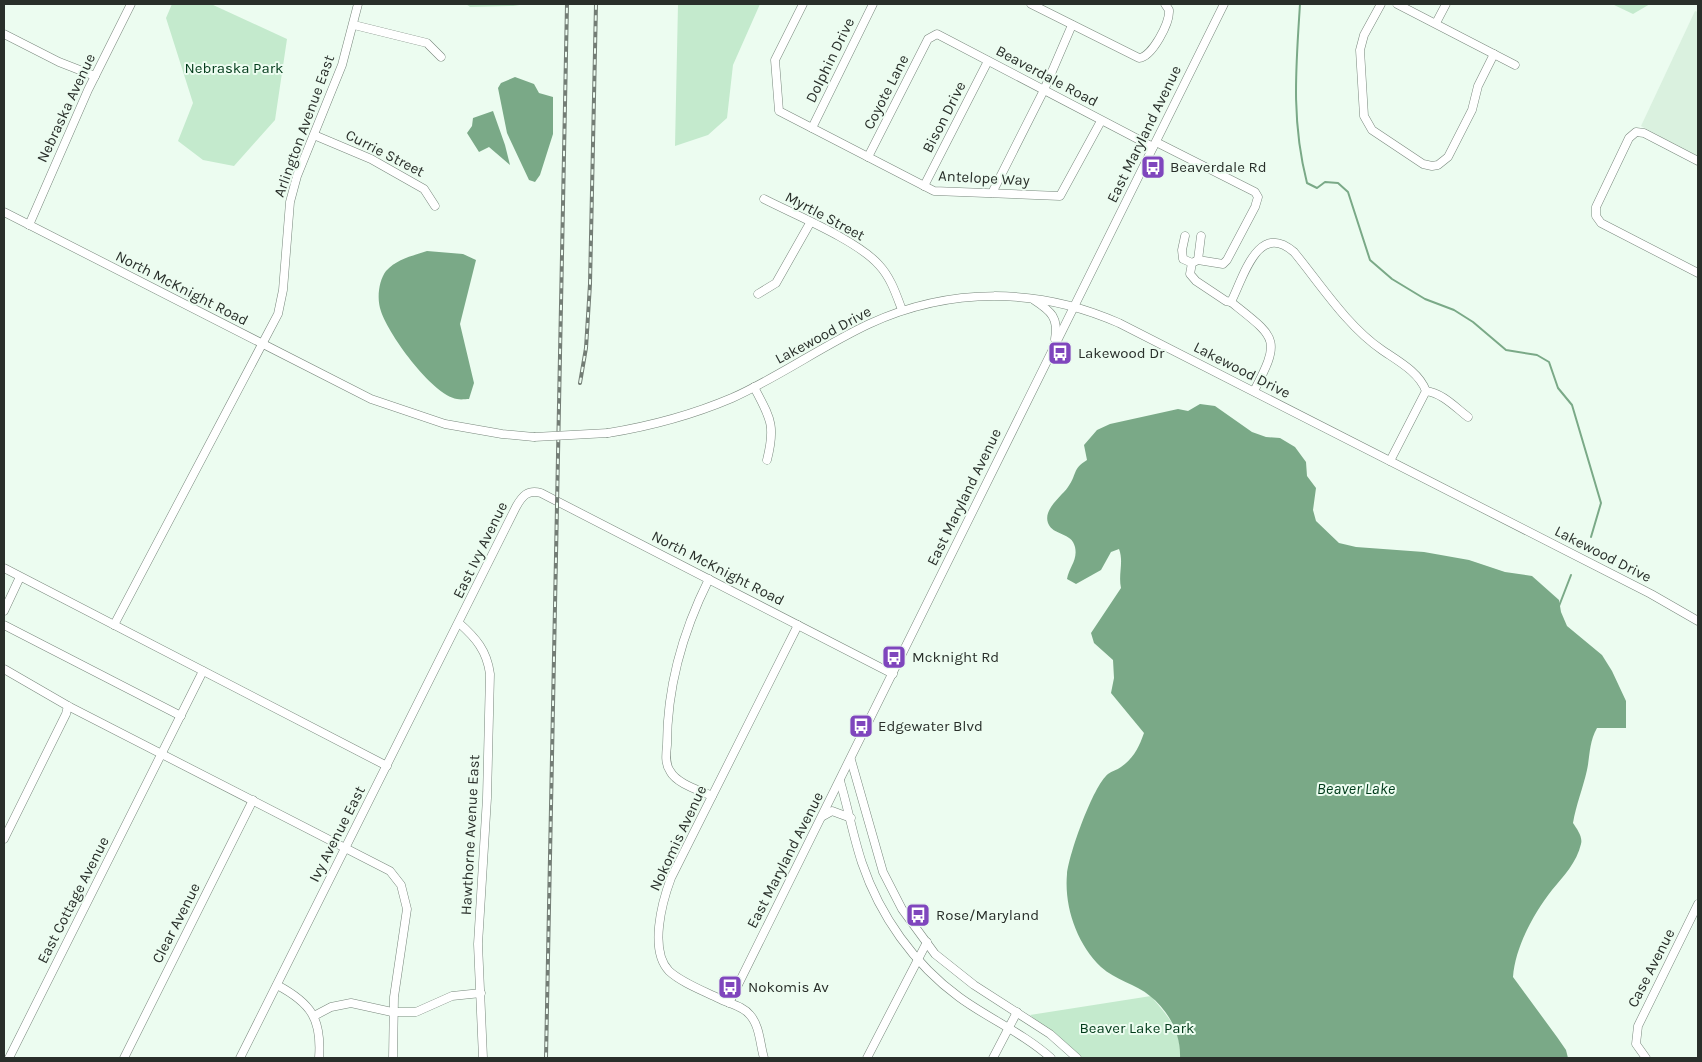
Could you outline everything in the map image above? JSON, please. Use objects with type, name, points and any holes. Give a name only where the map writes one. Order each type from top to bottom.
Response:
[{"type":"street","name":"Nebraska Avenue","points":[[29,225],[95,76],[131,4]]},
{"type":"street","name":"Arlington Avenue East","points":[[114,625],[263,345],[281,302],[290,202],[342,65],[358,4]]},
{"type":"street","name":"Antelope Way","points":[[803,4],[775,60],[779,111],[934,191],[1060,196],[1101,121]]},
{"type":"street","name":"Dolphin Drive","points":[[812,128],[873,4]]},
{"type":"street","points":[[1031,4],[1135,57],[1143,58],[1151,51],[1169,15],[1165,4]]},
{"type":"street","name":"East Maryland Avenue","points":[[729,1003],[1224,4]]},
{"type":"street","points":[[1381,4],[1364,35],[1360,50],[1364,116],[1372,130],[1423,164],[1438,165],[1448,157],[1472,110],[1478,86],[1494,54]]},
{"type":"street","points":[[1397,4],[1515,65]]},
{"type":"street","points":[[1436,23],[1446,4]]},
{"type":"street","points":[[354,25],[427,43],[441,57]]},
{"type":"street","points":[[992,193],[1044,90],[1072,25]]},
{"type":"street","points":[[4,34],[59,62],[95,76]]},
{"type":"street","name":"Beaverdale Road","points":[[928,39],[933,35],[940,35],[1101,121],[1251,188],[1258,197],[1255,207],[1227,260],[1223,264],[1195,262]]},
{"type":"street","name":"Coyote Lane","points":[[868,157],[928,39]]},
{"type":"street","name":"Bison Drive","points":[[924,186],[988,61]]},
{"type":"street","points":[[1698,161],[1644,134],[1636,132],[1629,138],[1596,207],[1596,216],[1601,223],[1698,273]]},
{"type":"street","name":"Currie Street","points":[[314,135],[371,159],[424,189],[435,206]]},
{"type":"street","name":"Myrtle Street","points":[[764,200],[870,256],[887,275],[902,310]]},
{"type":"street","name":"North McKnight Road","points":[[4,212],[348,389]]},
{"type":"street","points":[[758,294],[776,283],[810,223]]},
{"type":"street","points":[[1185,236],[1182,250],[1183,259],[1195,262]]},
{"type":"street","points":[[1200,236],[1195,262],[1190,274],[1196,281],[1226,301],[1231,302],[1268,334],[1272,346],[1268,364],[1254,391]]},
{"type":"street","points":[[1231,302],[1257,251],[1266,243],[1277,242],[1286,246],[1362,335],[1401,362],[1423,384],[1426,391]]},
{"type":"street","name":"Lakewood Drive","points":[[348,389],[390,407],[445,424],[502,434],[534,437],[608,433],[687,415],[754,387],[868,325],[902,310],[935,302],[984,295],[1030,298],[1074,306],[1119,323],[1651,594],[1698,621]]},
{"type":"street","points":[[1030,298],[1050,311],[1055,319],[1056,331],[1050,354]]},
{"type":"street","points":[[754,387],[768,416],[772,430],[767,460]]},
{"type":"street","points":[[1426,391],[1434,392],[1468,417]]},
{"type":"street","points":[[1390,461],[1426,391]]},
{"type":"street","name":"North McKnight Road","points":[[529,492],[541,493],[893,674]]},
{"type":"street","name":"East Ivy Avenue","points":[[459,623],[516,507],[529,492]]},
{"type":"street","points":[[4,568],[387,766]]},
{"type":"street","points":[[4,611],[20,577]]},
{"type":"street","points":[[709,579],[691,618],[676,668],[668,713],[666,760],[668,768],[674,776],[712,796]]},
{"type":"street","name":"Ivy Avenue East","points":[[240,1058],[459,623]]},
{"type":"street","name":"Hawthorne Avenue East","points":[[459,623],[480,644],[486,655],[490,674],[487,798],[479,911],[483,1058]]},
{"type":"street","points":[[4,625],[181,716]]},
{"type":"street","name":"Nokomis Avenue","points":[[764,1058],[754,1021],[746,1012],[671,972],[662,960],[659,939],[661,909],[670,878],[798,625]]},
{"type":"street","points":[[4,669],[68,706],[390,871],[404,891],[407,908],[392,1012],[393,1058]]},
{"type":"street","name":"East Cottage Avenue","points":[[9,1058],[203,671]]},
{"type":"street","points":[[4,839],[66,714],[68,706]]},
{"type":"street","points":[[851,760],[883,872],[902,910],[936,954],[974,986],[1050,1034],[1077,1058]]},
{"type":"street","points":[[840,781],[862,862],[872,888],[887,918],[918,959],[937,979],[960,998],[1033,1042],[1051,1058]]},
{"type":"street","name":"Clear Avenue","points":[[124,1058],[253,800]]},
{"type":"street","points":[[822,816],[832,811],[850,818]]},
{"type":"street","name":"Case Avenue","points":[[1646,1058],[1637,1046],[1636,1035],[1639,1023],[1698,904]]},
{"type":"street","points":[[867,1058],[927,942]]},
{"type":"street","points":[[277,985],[302,1000],[314,1016],[320,1037],[319,1058]]},
{"type":"street","points":[[314,1016],[332,1007],[351,1003],[361,1003],[392,1012],[416,1012],[452,996],[481,993]]},
{"type":"street","points":[[993,1058],[1017,1012]]},
{"type":"shaded area","points":[[1695,11],[1698,12],[1698,157],[1641,126]]},
{"type":"green space","name":"Nebraska Park","points":[[172,4],[211,4],[287,39],[275,120],[234,166],[203,160],[178,141],[193,103],[166,18]]},
{"type":"green space","points":[[466,4],[526,4],[470,7]]},
{"type":"green space","points":[[678,4],[760,4],[733,65],[727,118],[708,135],[675,146]]},
{"type":"green space","points":[[1612,4],[1650,4],[1633,14]]},
{"type":"green space","name":"Beaver Lake Park","points":[[1151,996],[1168,1017],[1176,1031],[1180,1058],[1077,1058],[1030,1015]]},
{"type":"water","points":[[515,77],[534,84],[539,93],[553,97],[553,134],[540,175],[535,182],[529,180],[507,133],[498,88],[501,83]]},
{"type":"water","points":[[493,111],[510,165],[489,147],[479,152],[467,133],[472,126],[473,118]]},
{"type":"water","points":[[427,251],[463,254],[476,260],[460,324],[474,383],[469,399],[459,399],[447,395],[423,375],[391,332],[380,308],[379,289],[386,271],[410,256]]},
{"type":"water","name":"Beaver Lake","points":[[1200,404],[1215,406],[1252,432],[1266,437],[1280,438],[1295,447],[1306,462],[1307,476],[1316,488],[1313,510],[1316,521],[1339,543],[1356,547],[1424,552],[1469,560],[1505,572],[1532,576],[1559,600],[1561,612],[1567,626],[1602,655],[1612,671],[1626,701],[1626,728],[1597,728],[1594,733],[1587,770],[1573,823],[1581,839],[1579,851],[1569,869],[1545,899],[1526,931],[1517,954],[1513,977],[1566,1050],[1568,1058],[1180,1058],[1176,1032],[1163,1009],[1144,992],[1101,967],[1085,947],[1074,924],[1068,899],[1067,874],[1072,852],[1089,806],[1102,781],[1108,774],[1126,764],[1133,756],[1144,733],[1111,693],[1114,678],[1113,660],[1094,643],[1091,633],[1121,588],[1119,549],[1111,552],[1101,570],[1076,584],[1067,579],[1076,552],[1075,547],[1070,539],[1050,527],[1047,518],[1048,513],[1071,483],[1079,466],[1087,460],[1084,445],[1097,430],[1110,424],[1178,409],[1188,411]]},
{"type":"waterway","points":[[1300,4],[1296,94],[1299,137],[1307,183],[1317,188],[1325,182],[1338,183],[1348,192],[1370,260],[1392,279],[1425,299],[1454,310],[1473,322],[1506,350],[1537,355],[1549,362],[1558,388],[1572,405],[1601,503],[1591,537]]},
{"type":"waterway","points":[[1559,606],[1571,575]]},
{"type":"railway","points":[[546,1058],[567,4]]},
{"type":"railway","points":[[580,383],[586,348],[590,284],[596,4]]},
{"type":"place","name":"Beaverdale Rd","points":[[1153,167]]},
{"type":"place","name":"Lakewood Dr","points":[[1060,353]]},
{"type":"place","name":"Mcknight Rd","points":[[894,657]]},
{"type":"place","name":"Edgewater Blvd","points":[[861,726]]},
{"type":"place","name":"Rose/Maryland","points":[[918,915]]},
{"type":"place","name":"Nokomis Av","points":[[730,987]]}]
